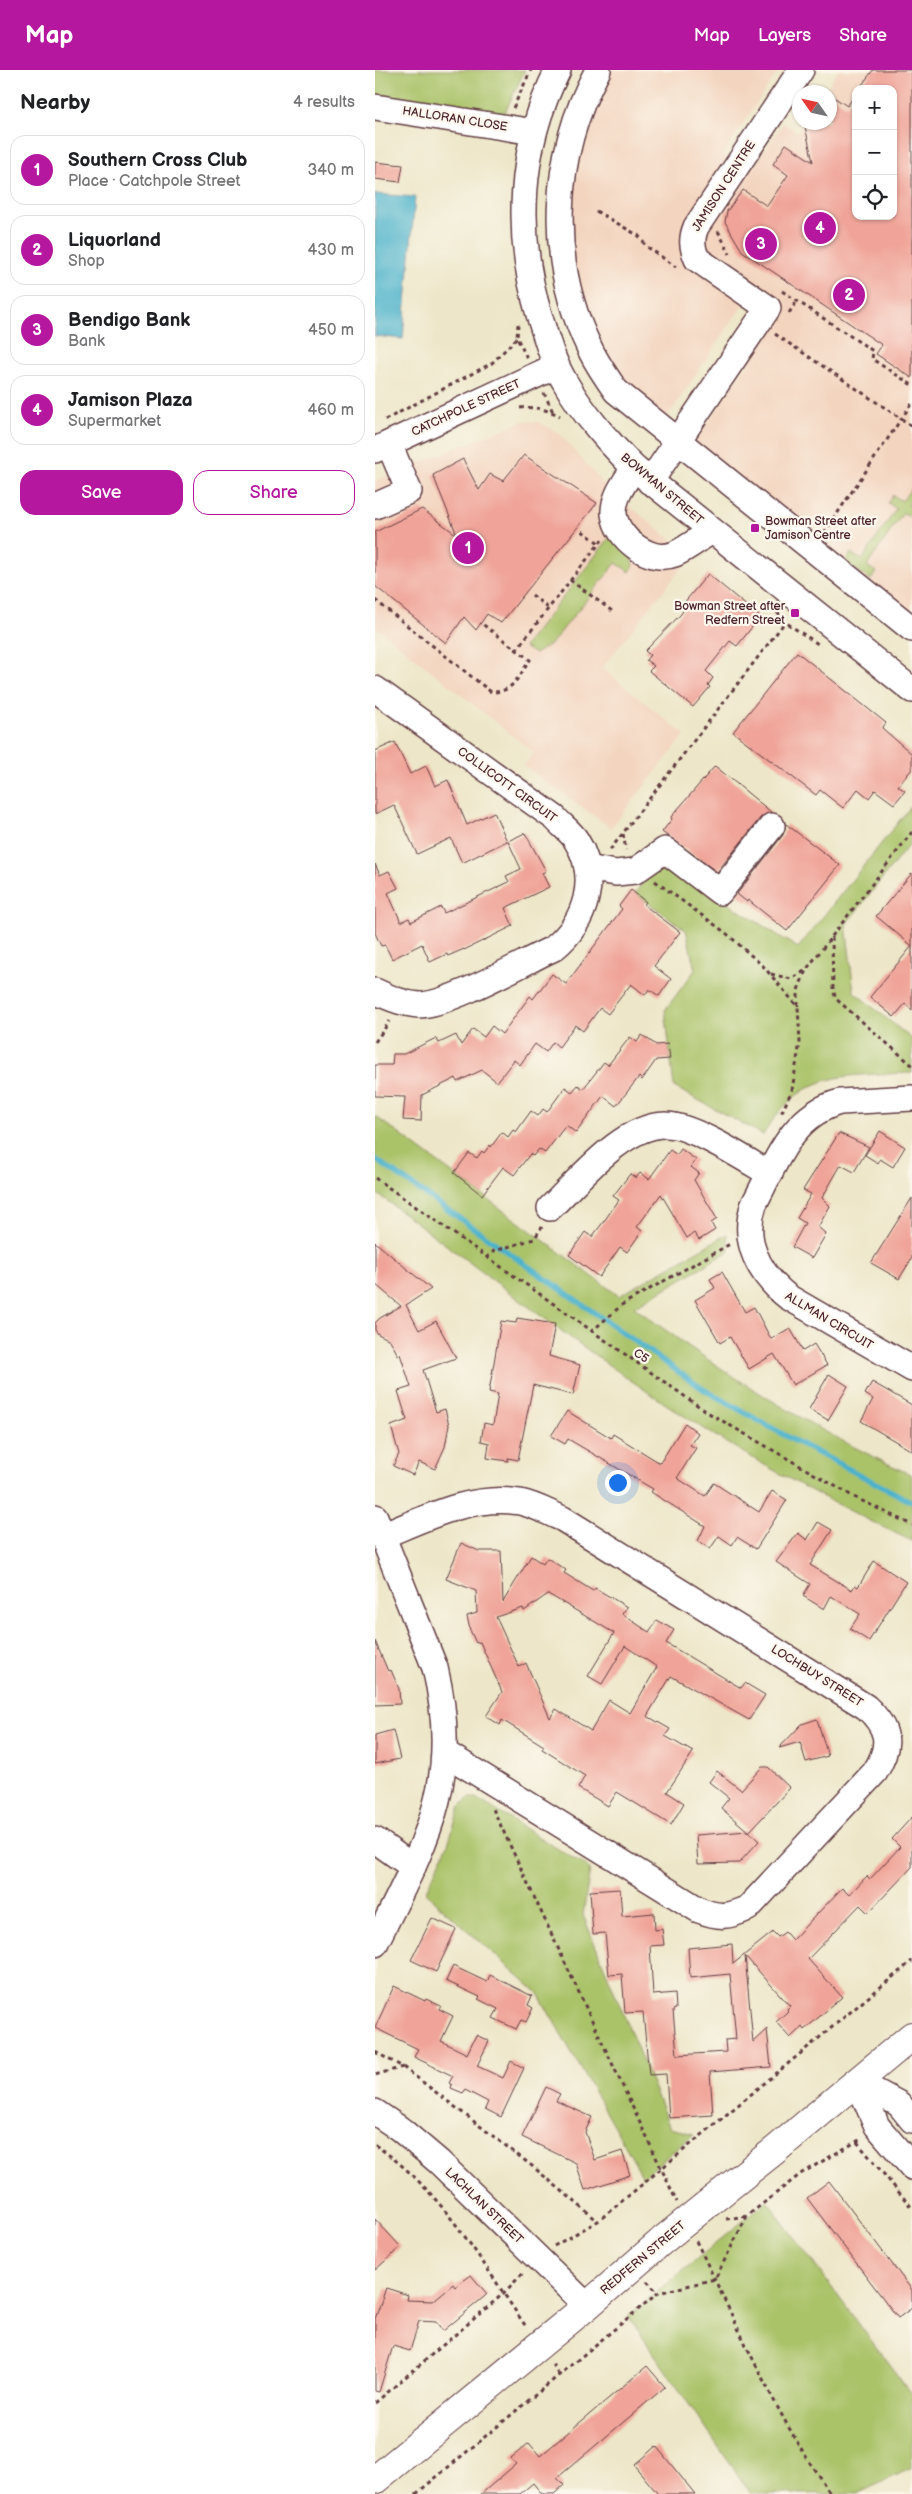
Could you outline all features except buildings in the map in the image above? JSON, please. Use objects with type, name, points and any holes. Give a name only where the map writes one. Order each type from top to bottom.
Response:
[{"type":"main road","name":"REDFERN STREET","points":[[375,2480],[587,2306],[663,2240],[712,2213],[912,2036]]},
{"type":"street","name":"BOWMAN STREET","points":[[558,70],[534,132],[526,173],[523,226],[529,283],[550,352],[565,383],[602,435],[642,475],[912,690]]},
{"type":"street","points":[[598,70],[585,93],[570,138],[561,181],[559,234],[566,283],[590,350],[616,392],[912,629]]},
{"type":"street","name":"JAMISON CENTRE","points":[[616,521],[614,513],[617,497],[678,441],[768,308],[697,258],[693,248],[692,236],[696,227],[801,70]]},
{"type":"street","name":"HALLORAN CLOSE","points":[[375,107],[534,132]]},
{"type":"street","name":"CATCHPOLE STREET","points":[[382,438],[556,366]]},
{"type":"street","points":[[375,506],[409,491],[382,438]]},
{"type":"street","points":[[616,521],[618,529],[635,546],[655,556],[674,554],[712,531]]},
{"type":"street","name":"COLLICOTT CIRCUIT","points":[[375,690],[555,818],[576,841],[587,868],[588,882],[584,908],[579,919],[564,940],[554,948],[443,1001],[420,1005],[395,1001],[375,991]]},
{"type":"street","points":[[587,868],[616,873],[638,869],[665,850],[720,892],[772,826]]},
{"type":"street","name":"ALLMAN CIRCUIT","points":[[910,1364],[778,1289],[755,1259],[749,1238],[750,1214],[770,1174],[801,1123],[816,1112],[840,1102],[912,1098]]},
{"type":"street","points":[[550,1208],[611,1149],[643,1129],[667,1124],[693,1131],[770,1174]]},
{"type":"street","name":"LOCHBUY STREET","points":[[379,1526],[475,1502],[499,1501],[530,1505],[563,1519],[867,1707],[879,1719],[886,1734],[886,1751],[875,1772],[748,1908],[729,1916],[714,1916],[699,1910],[445,1753]]},
{"type":"street","points":[[375,1944],[428,1835],[440,1795],[445,1753],[445,1724],[435,1668],[379,1526]]},
{"type":"street","points":[[375,1840],[413,1868]]},
{"type":"street","points":[[858,2082],[899,2104],[912,2120]]},
{"type":"street","points":[[858,2082],[877,2126],[912,2167]]},
{"type":"street","name":"LACHLAN STREET","points":[[375,2112],[400,2129],[439,2162],[587,2306]]},
{"type":"path","points":[[719,223],[718,231],[732,257]]},
{"type":"path","points":[[781,290],[873,351],[873,359],[912,386]]},
{"type":"path","points":[[382,438],[492,363],[517,338]]},
{"type":"path","points":[[813,549],[912,403]]},
{"type":"path","points":[[901,419],[912,426]]},
{"type":"path","points":[[516,650],[616,521]]},
{"type":"path","points":[[582,531],[599,543]]},
{"type":"path","points":[[570,580],[612,612]]},
{"type":"path","points":[[532,595],[548,608]]},
{"type":"path","points":[[375,600],[491,692],[507,690],[530,660],[481,622]]},
{"type":"path","points":[[785,622],[608,852],[638,869],[726,933],[770,974],[798,1007]]},
{"type":"path","points":[[779,1120],[792,1090],[800,1042],[798,990],[807,970],[912,832]]},
{"type":"path","points":[[832,936],[833,990],[836,999],[912,1065]]},
{"type":"path","points":[[770,974],[791,979],[807,970]]},
{"type":"path","name":"C5","points":[[375,1178],[707,1412],[854,1497],[912,1525]]},
{"type":"path","points":[[486,1258],[494,1251],[535,1239],[550,1208]]},
{"type":"path","points":[[591,1332],[623,1304],[729,1244],[749,1238]]},
{"type":"path","points":[[491,1781],[486,1793],[661,2169]]},
{"type":"path","points":[[557,2244],[598,2221],[912,1961]]},
{"type":"path","points":[[375,2052],[403,2067],[532,2166],[598,2221]]},
{"type":"path","points":[[375,2074],[403,2067]]},
{"type":"path","points":[[416,2494],[658,2293],[715,2279],[747,2216],[802,2174],[857,2142],[912,2208]]},
{"type":"path","points":[[375,2145],[401,2163],[427,2190],[491,2273],[503,2294]]},
{"type":"path","points":[[712,2213],[747,2216]]},
{"type":"path","points":[[375,2402],[503,2294],[522,2273]]},
{"type":"path","points":[[715,2279],[792,2436],[831,2494]]},
{"type":"shaded area","points":[[595,70],[779,70],[722,155],[749,173],[783,123],[797,132],[798,130],[837,130],[837,85],[829,85],[839,70],[912,70],[912,624],[681,462],[783,312],[753,290],[661,426],[626,408],[561,263],[589,80]]},
{"type":"shaded area","points":[[523,421],[538,422],[558,432],[606,487],[691,556],[602,668],[685,735],[611,828],[524,766],[534,753],[375,626],[375,481]]},
{"type":"green space","points":[[375,70],[525,70],[504,114],[375,95]]},
{"type":"green space","points":[[912,487],[912,499],[908,505],[912,507],[912,517],[903,513],[867,566],[876,572],[871,580],[845,562],[851,553],[862,560],[896,509],[888,503],[893,495],[902,501]]},
{"type":"green space","points":[[610,537],[632,559],[633,567],[630,572],[616,563],[552,643],[535,654],[524,647]]},
{"type":"green space","points":[[912,805],[912,841],[846,924],[854,992],[912,1039],[912,1073],[845,1077],[827,1080],[810,1087],[793,1098],[778,1114],[763,1135],[674,1087],[665,1010],[695,970],[686,930],[635,893],[660,860],[798,948]]},
{"type":"green space","points":[[375,1116],[619,1296],[727,1234],[729,1251],[634,1307],[734,1377],[839,1439],[912,1475],[912,1541],[790,1479],[742,1452],[675,1410],[587,1350],[375,1192]]},
{"type":"green space","points":[[469,1798],[476,1798],[590,1869],[583,1915],[670,2128],[694,2134],[643,2177],[537,1992],[425,1893],[448,1844],[460,1806]]},
{"type":"green space","points":[[767,2201],[912,2395],[912,2468],[857,2494],[751,2494],[628,2316]]},
{"type":"water","points":[[375,194],[415,197],[403,339],[375,336]]},
{"type":"waterway","points":[[375,1159],[703,1389],[793,1440],[912,1502]]},
{"type":"place","name":"Jamison Plaza","points":[[820,228]]},
{"type":"place","name":"Bendigo Bank","points":[[761,244]]},
{"type":"place","name":"Liquorland","points":[[849,295]]},
{"type":"place","name":"Bowman Street after Jamison Centre","points":[[755,528]]},
{"type":"place","name":"Southern Cross Club","points":[[468,548]]},
{"type":"place","name":"Bowman Street after Redfern Street","points":[[795,613]]}]
